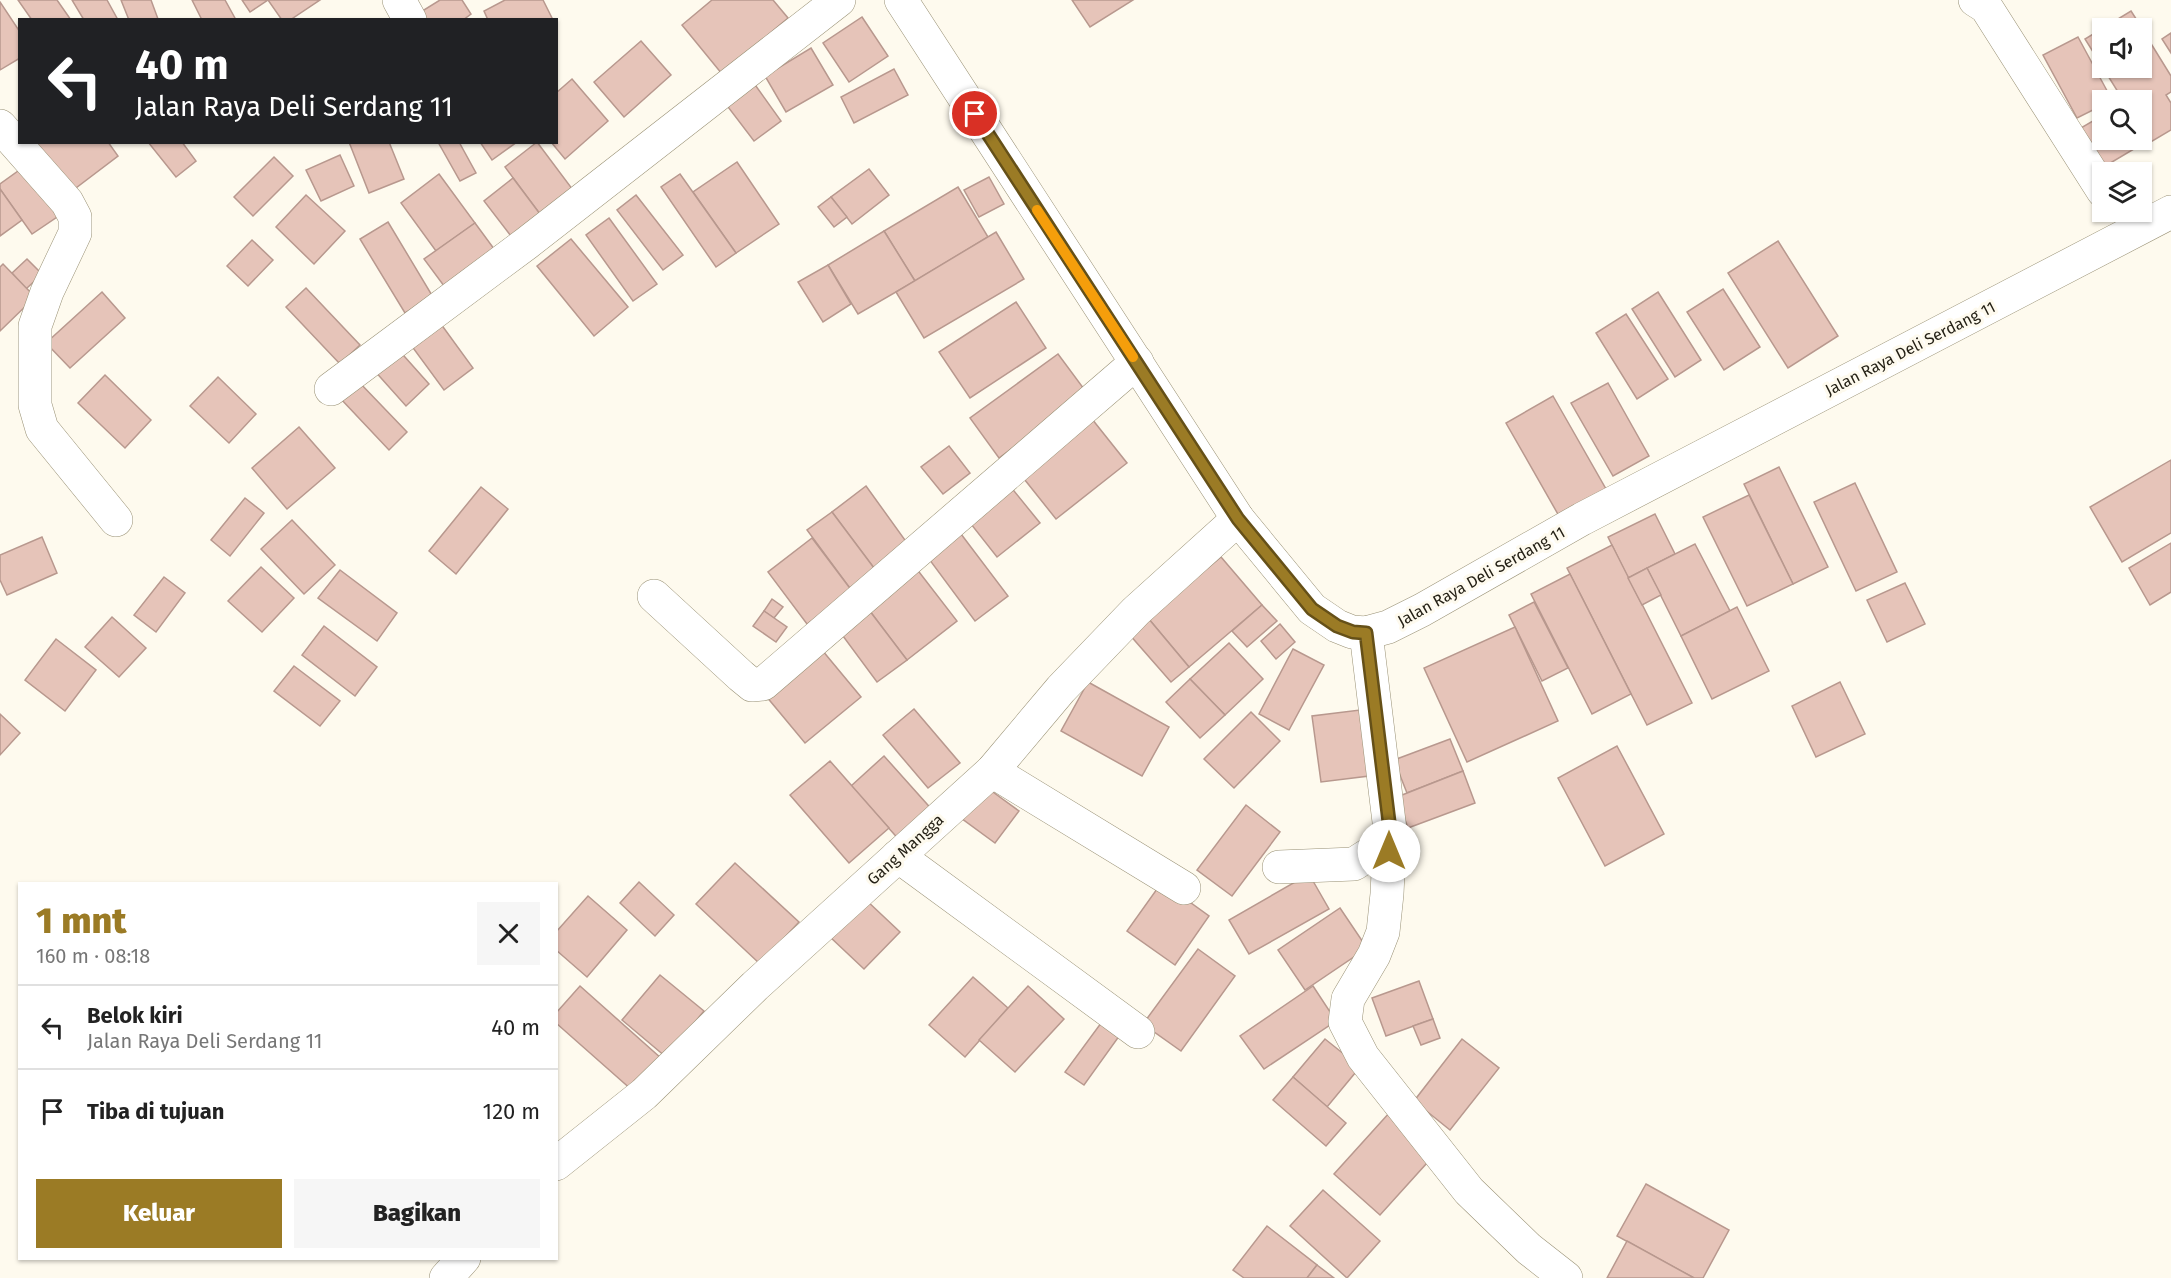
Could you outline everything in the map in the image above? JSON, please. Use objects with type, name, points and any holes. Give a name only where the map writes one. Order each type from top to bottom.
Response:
[{"type":"street","points":[[399,0],[409,18]]},
{"type":"street","points":[[331,389],[527,243],[839,0]]},
{"type":"street","points":[[901,0],[1238,519],[1312,609],[1337,626],[1353,632],[1366,633],[1390,830],[1387,894],[1383,932],[1374,955],[1348,999],[1345,1022],[1363,1056],[1469,1191],[1529,1249],[1566,1278]]},
{"type":"street","points":[[1975,0],[1986,7],[2092,174]]},
{"type":"street","points":[[0,126],[67,202],[75,217],[75,233],[47,292],[35,326],[35,405],[42,429],[116,520]]},
{"type":"street","name":"Jalan Raya Deli Serdang 11","points":[[2152,216],[2171,212]]},
{"type":"street","name":"Jalan Raya Deli Serdang 11","points":[[1366,633],[1388,627],[1422,610],[1592,513],[2123,222]]},
{"type":"street","points":[[654,596],[746,680],[752,684],[763,684],[1137,362]]},
{"type":"street","name":"Gang Mangga","points":[[558,1162],[644,1094],[755,986],[992,771],[1061,689],[1136,611],[1238,519]]},
{"type":"street","points":[[992,771],[1184,888]]},
{"type":"street","points":[[1279,867],[1354,864],[1376,850],[1390,830]]},
{"type":"street","points":[[898,856],[1138,1032]]},
{"type":"street","points":[[446,1278],[462,1260]]},
{"type":"building","points":[[18,0],[57,0],[70,18],[31,18]]},
{"type":"building","points":[[72,0],[107,0],[117,18],[83,18]]},
{"type":"building","points":[[121,0],[151,0],[158,18],[128,18]]},
{"type":"building","points":[[192,0],[225,0],[235,18],[201,18]]},
{"type":"building","points":[[242,0],[268,0],[250,12]]},
{"type":"building","points":[[268,0],[320,0],[293,18],[281,18]]},
{"type":"building","points":[[440,0],[462,0],[471,14],[466,18],[422,18],[419,13]]},
{"type":"building","points":[[505,0],[543,0],[552,18],[487,18],[484,11]]},
{"type":"building","points":[[712,0],[773,0],[788,18],[722,74],[682,25]]},
{"type":"building","points":[[1072,0],[1133,0],[1090,27]]},
{"type":"building","points":[[0,2],[18,29],[18,59],[0,70]]},
{"type":"building","points":[[2131,11],[2136,18],[2119,18]]},
{"type":"building","points":[[862,17],[888,56],[849,82],[823,43]]},
{"type":"building","points":[[2171,33],[2171,53],[2162,39]]},
{"type":"building","points":[[2092,35],[2092,50],[2085,39]]},
{"type":"building","points":[[2078,37],[2092,63],[2092,78],[2100,78],[2107,90],[2092,90],[2092,110],[2077,118],[2043,55]]},
{"type":"building","points":[[641,41],[671,75],[624,117],[594,82]]},
{"type":"building","points":[[2152,45],[2171,76],[2171,92],[2166,95],[2171,103],[2171,130],[2152,141],[2152,90],[2117,90],[2109,78],[2152,78]]},
{"type":"building","points":[[811,48],[833,85],[786,112],[765,76]]},
{"type":"building","points":[[894,69],[908,95],[854,123],[841,97]]},
{"type":"building","points":[[572,79],[608,121],[565,159],[553,144],[558,144],[558,91]]},
{"type":"building","points":[[753,82],[781,121],[754,141],[725,103]]},
{"type":"building","points":[[2092,121],[2092,150],[2132,150],[2112,162],[2092,163],[2074,132]]},
{"type":"building","points":[[31,144],[109,144],[118,156],[68,194]]},
{"type":"building","points":[[150,144],[183,144],[196,161],[176,177]]},
{"type":"building","points":[[350,144],[390,144],[404,179],[369,193]]},
{"type":"building","points":[[439,144],[460,144],[476,173],[460,181]]},
{"type":"building","points":[[481,144],[514,144],[492,160]]},
{"type":"building","points":[[534,144],[538,144],[573,190],[540,214],[505,167]]},
{"type":"building","points":[[340,155],[354,186],[321,201],[306,170]]},
{"type":"building","points":[[274,157],[293,176],[253,216],[234,197]]},
{"type":"building","points":[[737,162],[779,224],[736,253],[693,192]]},
{"type":"building","points":[[25,166],[60,215],[32,234],[0,189],[0,184]]},
{"type":"building","points":[[869,169],[889,195],[852,224],[831,197]]},
{"type":"building","points":[[439,174],[475,223],[436,251],[401,203]]},
{"type":"building","points":[[680,174],[736,253],[716,267],[661,187]]},
{"type":"building","points":[[989,177],[1004,204],[979,217],[964,190]]},
{"type":"building","points":[[513,178],[540,214],[511,236],[484,201]]},
{"type":"building","points":[[958,187],[988,237],[915,281],[884,231]]},
{"type":"building","points":[[0,189],[22,220],[0,236]]},
{"type":"building","points":[[306,195],[345,231],[314,264],[276,227]]},
{"type":"building","points":[[636,195],[683,255],[663,270],[617,210]]},
{"type":"building","points":[[831,197],[847,217],[834,227],[818,207]]},
{"type":"building","points":[[609,218],[657,284],[633,301],[586,235]]},
{"type":"building","points":[[388,222],[433,297],[405,313],[360,239]]},
{"type":"building","points":[[475,223],[500,257],[450,294],[424,259]]},
{"type":"building","points":[[884,231],[915,281],[858,314],[828,265]]},
{"type":"building","points":[[996,232],[1024,279],[924,338],[896,292]]},
{"type":"building","points":[[571,239],[628,307],[594,336],[537,266]]},
{"type":"building","points":[[252,240],[273,260],[248,286],[227,266]]},
{"type":"building","points":[[1778,241],[1838,336],[1788,368],[1728,273]]},
{"type":"building","points":[[27,259],[42,274],[26,289],[12,273]]},
{"type":"building","points":[[3,264],[35,297],[0,331],[0,267]]},
{"type":"building","points":[[828,265],[851,304],[823,322],[798,282]]},
{"type":"building","points":[[306,288],[360,345],[340,364],[286,307]]},
{"type":"building","points":[[1723,289],[1760,347],[1724,370],[1687,312]]},
{"type":"building","points":[[102,292],[125,318],[70,368],[46,343]]},
{"type":"building","points":[[1658,292],[1701,360],[1675,377],[1632,309]]},
{"type":"building","points":[[1016,302],[1046,348],[970,398],[939,352]]},
{"type":"building","points":[[1626,314],[1668,379],[1637,399],[1596,333]]},
{"type":"building","points":[[438,320],[473,368],[444,390],[408,341]]},
{"type":"building","points":[[396,347],[429,384],[406,406],[373,369]]},
{"type":"building","points":[[1058,354],[1087,393],[999,458],[970,418]]},
{"type":"building","points":[[105,375],[151,420],[125,448],[78,403]]},
{"type":"building","points":[[218,377],[256,414],[229,443],[190,406]]},
{"type":"building","points":[[358,381],[407,432],[389,450],[340,398]]},
{"type":"building","points":[[1608,383],[1649,456],[1613,476],[1571,403]]},
{"type":"building","points":[[1553,396],[1606,489],[1559,516],[1506,423]]},
{"type":"building","points":[[1092,419],[1127,463],[1056,519],[1021,475]]},
{"type":"building","points":[[299,427],[335,468],[287,509],[252,468]]},
{"type":"building","points":[[949,446],[970,473],[943,494],[921,467]]},
{"type":"building","points":[[2171,460],[2171,533],[2122,562],[2090,507]]},
{"type":"building","points":[[1779,467],[1828,567],[1793,584],[1744,484]]},
{"type":"building","points":[[1855,483],[1897,572],[1856,591],[1814,502]]},
{"type":"building","points":[[866,486],[910,547],[877,572],[832,512]]},
{"type":"building","points":[[1010,486],[1040,523],[997,557],[967,519]]},
{"type":"building","points":[[481,487],[508,509],[456,574],[429,551]]},
{"type":"building","points":[[1749,495],[1793,584],[1747,606],[1703,517]]},
{"type":"building","points":[[245,498],[264,513],[230,556],[211,540]]},
{"type":"building","points":[[832,512],[877,572],[852,591],[807,530]]},
{"type":"building","points":[[1655,514],[1675,554],[1628,578],[1608,537]]},
{"type":"building","points":[[292,520],[335,565],[304,594],[261,549]]},
{"type":"building","points":[[961,534],[1008,596],[975,621],[929,559]]},
{"type":"building","points":[[42,537],[57,573],[7,595],[0,580],[0,555]]},
{"type":"building","points":[[812,538],[852,591],[807,624],[768,572]]},
{"type":"building","points":[[2171,543],[2171,592],[2150,605],[2129,568]]},
{"type":"building","points":[[1695,544],[1730,611],[1681,636],[1647,568]]},
{"type":"building","points":[[1612,545],[1692,703],[1647,725],[1567,568]]},
{"type":"building","points":[[1221,557],[1262,605],[1189,667],[1148,618]]},
{"type":"building","points":[[261,567],[294,598],[262,632],[228,601]]},
{"type":"building","points":[[916,568],[957,621],[907,660],[866,606]]},
{"type":"building","points":[[1647,568],[1661,595],[1642,605],[1628,578]]},
{"type":"building","points":[[340,570],[397,613],[377,641],[318,598]]},
{"type":"building","points":[[1570,574],[1631,694],[1592,714],[1531,594]]},
{"type":"building","points":[[164,577],[185,593],[156,632],[134,615]]},
{"type":"building","points":[[1905,583],[1925,624],[1887,642],[1867,600]]},
{"type":"building","points":[[772,599],[783,607],[774,618],[764,611]]},
{"type":"building","points":[[1534,602],[1568,668],[1542,681],[1509,615]]},
{"type":"building","points":[[1262,605],[1277,621],[1247,647],[1232,631]]},
{"type":"building","points":[[866,606],[907,660],[877,682],[837,628]]},
{"type":"building","points":[[1737,607],[1769,671],[1712,699],[1681,636]]},
{"type":"building","points":[[764,611],[787,627],[776,642],[753,626]]},
{"type":"building","points":[[112,617],[146,648],[119,677],[85,647]]},
{"type":"building","points":[[1148,618],[1189,667],[1171,682],[1129,634]]},
{"type":"building","points":[[1280,624],[1295,642],[1276,659],[1261,641]]},
{"type":"building","points":[[324,626],[377,667],[355,696],[302,655]]},
{"type":"building","points":[[1515,627],[1558,721],[1467,762],[1424,668]]},
{"type":"building","points":[[56,639],[96,670],[65,711],[25,680]]},
{"type":"building","points":[[1229,643],[1263,679],[1225,715],[1190,679]]},
{"type":"building","points":[[1293,649],[1324,665],[1289,730],[1259,714]]},
{"type":"building","points":[[822,650],[861,697],[805,743],[766,696]]},
{"type":"building","points":[[294,666],[340,701],[320,726],[274,691]]},
{"type":"building","points":[[1190,679],[1225,715],[1200,738],[1166,702]]},
{"type":"building","points":[[1088,682],[1169,727],[1142,776],[1061,731]]},
{"type":"building","points":[[1840,682],[1865,734],[1816,757],[1792,706]]},
{"type":"building","points":[[914,709],[960,763],[928,788],[883,735]]},
{"type":"building","points":[[1360,710],[1369,776],[1321,782],[1312,716]]},
{"type":"building","points":[[1251,712],[1280,741],[1234,788],[1204,759]]},
{"type":"building","points":[[0,714],[20,733],[0,755]]},
{"type":"building","points":[[1450,739],[1463,771],[1407,793],[1394,760]]},
{"type":"building","points":[[1617,746],[1664,834],[1605,866],[1558,778]]},
{"type":"building","points":[[884,756],[935,813],[902,843],[851,786]]},
{"type":"building","points":[[830,761],[889,828],[849,863],[790,795]]},
{"type":"building","points":[[1463,771],[1475,803],[1408,828],[1397,797]]},
{"type":"building","points":[[986,787],[1019,811],[995,843],[961,818]]},
{"type":"building","points":[[1246,805],[1280,832],[1232,896],[1197,870]]},
{"type":"building","points":[[735,863],[799,922],[760,964],[696,904]]},
{"type":"building","points":[[1309,874],[1329,909],[1249,954],[1229,920]]},
{"type":"building","points":[[639,882],[674,915],[655,936],[620,903]]},
{"type":"building","points":[[1162,882],[1209,916],[1175,965],[1127,931]]},
{"type":"building","points":[[588,896],[627,930],[587,977],[558,952],[558,930]]},
{"type":"building","points":[[865,899],[900,932],[864,969],[829,936]]},
{"type":"building","points":[[1340,908],[1367,948],[1305,990],[1278,950]]},
{"type":"building","points":[[1198,949],[1235,976],[1181,1051],[1143,1024]]},
{"type":"building","points":[[660,975],[704,1011],[666,1057],[622,1020]]},
{"type":"building","points":[[973,977],[1008,1008],[965,1057],[929,1025]]},
{"type":"building","points":[[1419,981],[1433,1019],[1386,1036],[1372,998]]},
{"type":"building","points":[[580,986],[662,1059],[633,1091],[558,1025],[558,1011]]},
{"type":"building","points":[[1028,986],[1064,1019],[1015,1072],[979,1040]]},
{"type":"building","points":[[1313,986],[1336,1021],[1264,1069],[1240,1036]]},
{"type":"building","points":[[1107,1015],[1125,1028],[1084,1085],[1065,1072]]},
{"type":"building","points":[[1433,1019],[1440,1038],[1421,1045],[1413,1026]]},
{"type":"building","points":[[1325,1039],[1360,1067],[1327,1107],[1293,1077]]},
{"type":"building","points":[[1462,1039],[1499,1068],[1450,1130],[1414,1101]]},
{"type":"building","points":[[1293,1077],[1346,1123],[1326,1146],[1273,1100]]},
{"type":"building","points":[[1390,1112],[1436,1153],[1380,1215],[1334,1174]]},
{"type":"building","points":[[1646,1184],[1729,1230],[1703,1278],[1694,1278],[1617,1236]]},
{"type":"building","points":[[1323,1190],[1380,1241],[1347,1278],[1290,1226]]},
{"type":"building","points":[[1267,1226],[1317,1265],[1307,1278],[1244,1278],[1233,1270]]},
{"type":"building","points":[[1627,1241],[1694,1278],[1607,1278]]},
{"type":"building","points":[[1317,1265],[1334,1278],[1307,1278]]},
{"type":"slow traffic","points":[[1037,210],[1133,357]]},
{"type":"route","points":[[975,114],[1238,519],[1312,609],[1337,626],[1353,632],[1366,633],[1390,830],[1389,851]]}]
